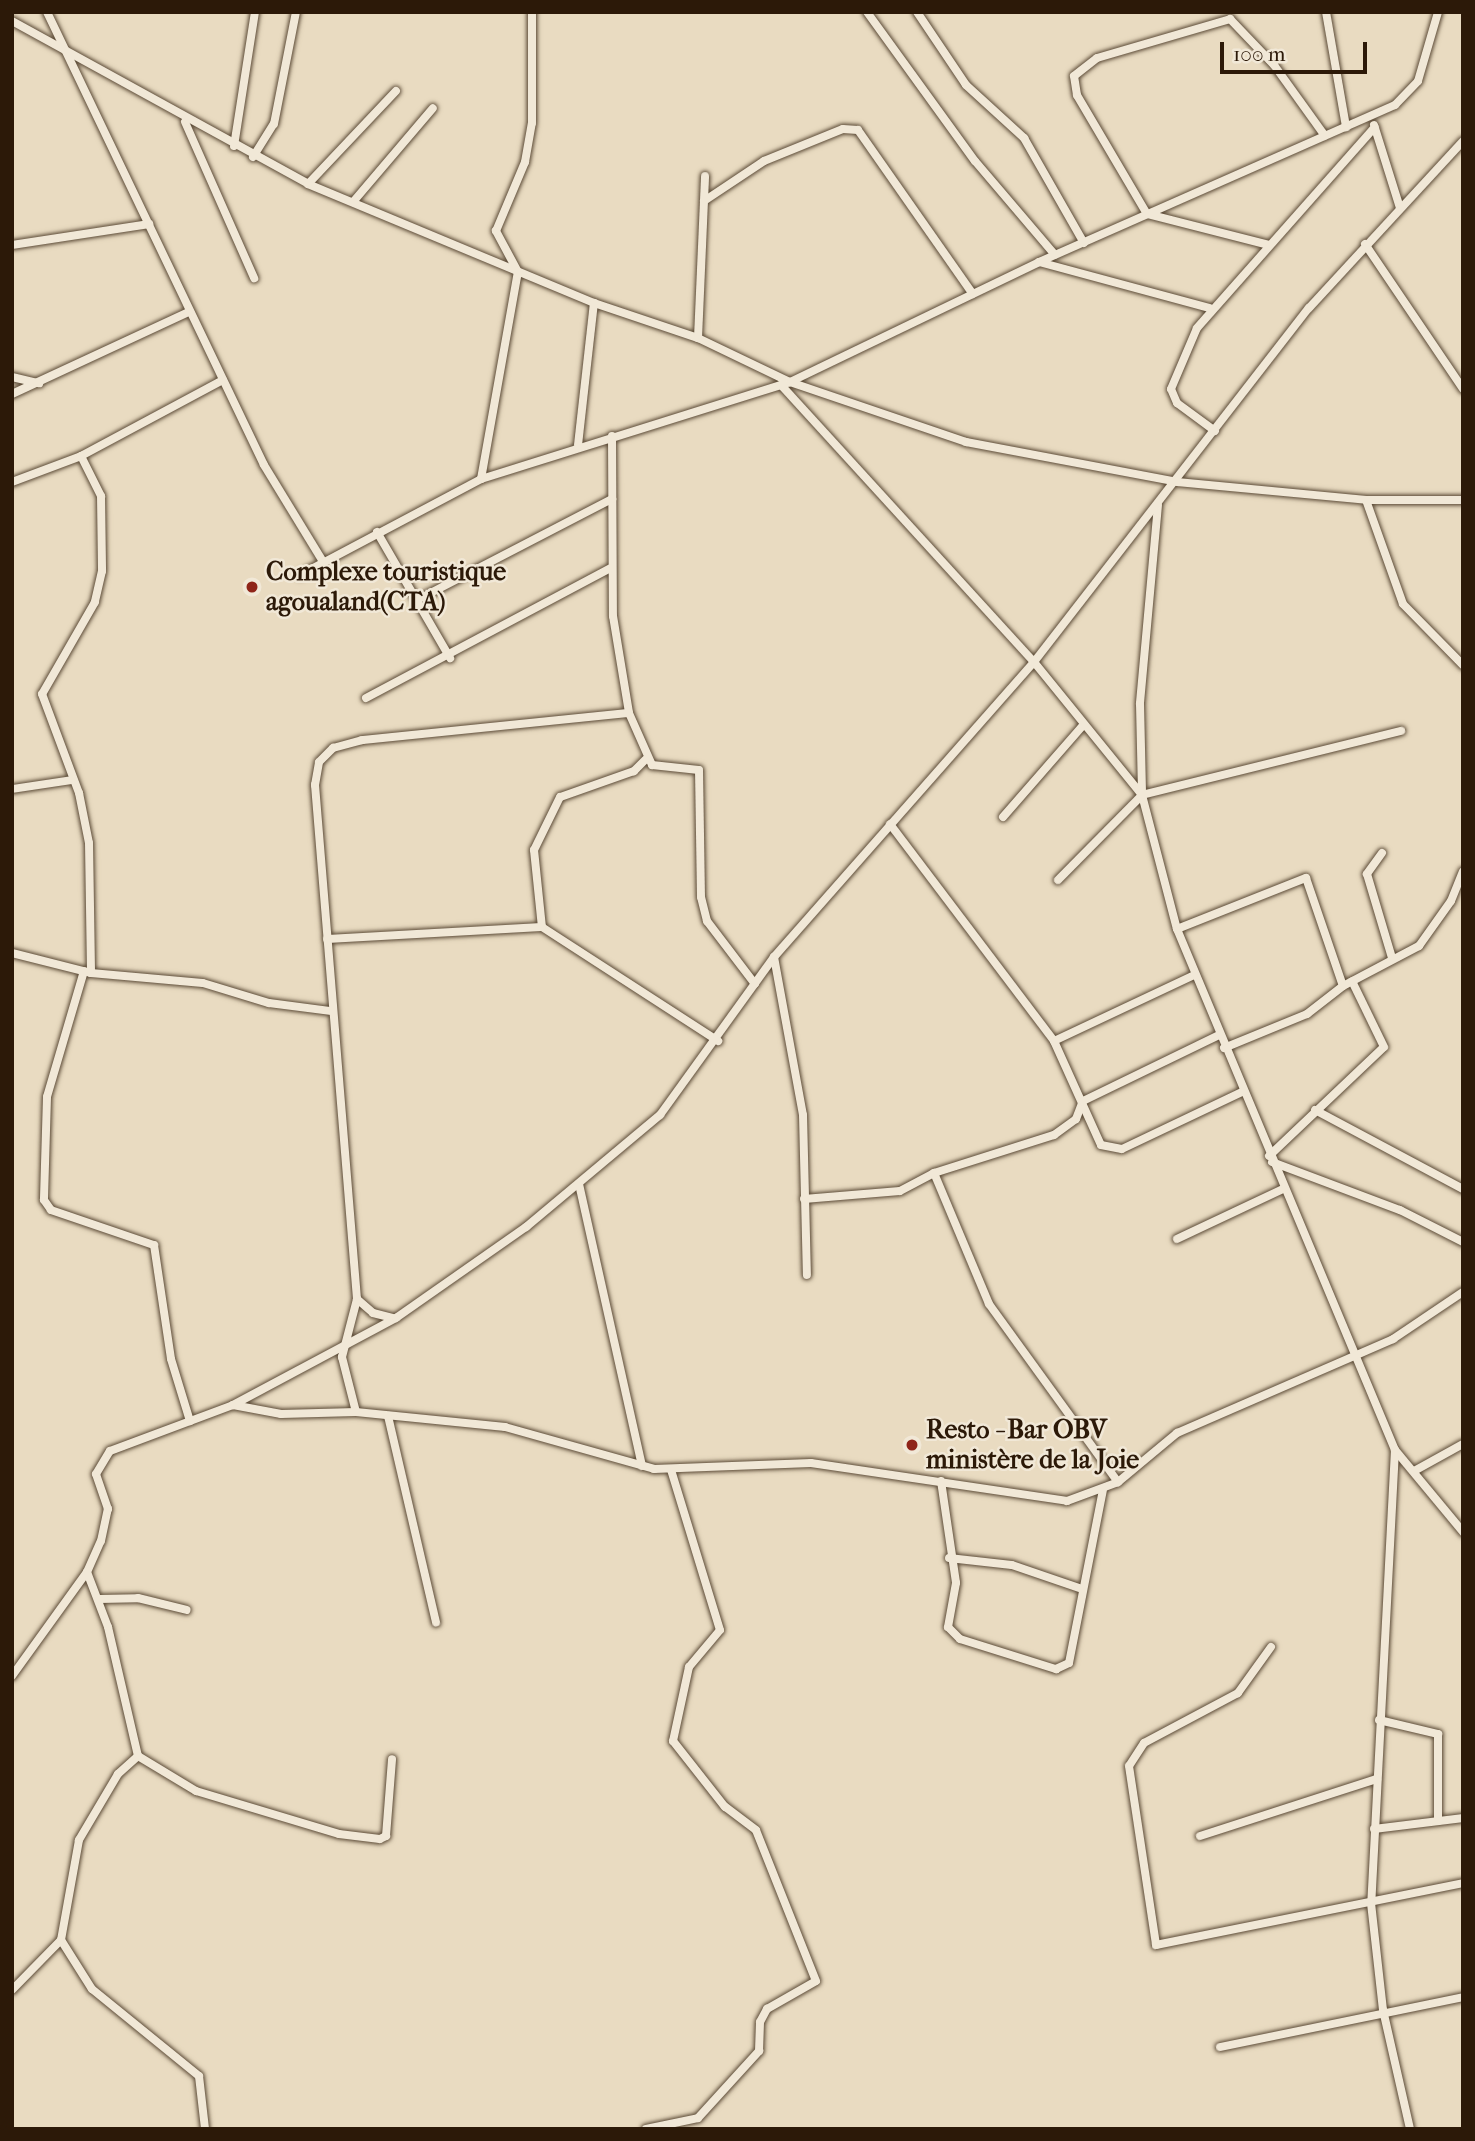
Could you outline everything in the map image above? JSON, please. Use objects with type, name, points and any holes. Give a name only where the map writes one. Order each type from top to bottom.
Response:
[{"type":"street","points":[[47,12],[72,55],[189,312],[264,465],[322,560]]},
{"type":"street","points":[[234,146],[254,12]]},
{"type":"street","points":[[253,157],[274,124],[296,12]]},
{"type":"street","points":[[481,479],[518,272],[496,231],[525,162],[532,123],[531,12]]},
{"type":"street","points":[[867,12],[961,143],[1055,255]]},
{"type":"street","points":[[917,12],[966,85],[1024,138],[1084,243]]},
{"type":"street","points":[[1326,12],[1346,127]]},
{"type":"street","points":[[300,575],[322,560],[481,479],[578,445],[785,383],[1039,262],[1372,116],[1410,94],[1437,12]]},
{"type":"street","points":[[1269,246],[1147,214],[1073,85],[1097,58],[1230,19],[1274,65],[1325,136]]},
{"type":"street","points":[[12,21],[185,121],[308,184],[594,303],[698,338],[785,383],[966,442],[1177,482],[1366,500],[1463,500]]},
{"type":"street","points":[[308,184],[396,91]]},
{"type":"street","points":[[353,202],[433,108]]},
{"type":"street","points":[[1372,116],[1400,208]]},
{"type":"street","points":[[185,121],[254,278]]},
{"type":"street","points":[[1215,430],[1177,403],[1171,389],[1210,308],[1375,127]]},
{"type":"street","points":[[704,201],[764,161],[843,129],[858,130],[973,294]]},
{"type":"street","points":[[12,1676],[87,1572],[108,1517],[96,1474],[101,1458],[190,1420],[233,1405],[396,1318],[579,1184],[660,1115],[718,1041],[774,957],[1034,662],[1215,430],[1365,244],[1463,141]]},
{"type":"street","points":[[698,338],[705,176]]},
{"type":"street","points":[[12,245],[149,224]]},
{"type":"street","points":[[1365,244],[1463,388]]},
{"type":"street","points":[[1039,262],[1210,308]]},
{"type":"street","points":[[578,445],[594,303]]},
{"type":"street","points":[[12,394],[189,312]]},
{"type":"street","points":[[12,377],[39,383]]},
{"type":"street","points":[[12,482],[81,456],[223,380]]},
{"type":"street","points":[[785,383],[1034,662],[1142,796]]},
{"type":"street","points":[[612,436],[610,568],[629,713],[645,760]]},
{"type":"street","points":[[81,456],[101,496],[102,571],[95,602],[41,694],[72,779],[89,843],[88,972],[47,1097],[44,1200],[51,1210],[154,1245],[171,1359],[190,1420]]},
{"type":"street","points":[[417,600],[612,499]]},
{"type":"street","points":[[1366,500],[1402,604],[1463,665]]},
{"type":"street","points":[[1157,505],[1140,704],[1142,796],[1177,929],[1270,1159],[1358,1356],[1395,1450],[1463,1532]]},
{"type":"street","points":[[377,532],[450,658]]},
{"type":"street","points":[[366,698],[450,658],[610,568]]},
{"type":"street","points":[[356,1412],[344,1348],[357,1299],[331,1011],[315,785],[319,762],[333,748],[629,713]]},
{"type":"street","points":[[1003,817],[1084,724]]},
{"type":"street","points":[[1058,880],[1142,796],[1401,731]]},
{"type":"street","points":[[542,926],[534,850],[560,797],[634,771],[645,760]]},
{"type":"street","points":[[645,760],[699,770],[701,897],[707,921],[755,984]]},
{"type":"street","points":[[12,789],[72,779]]},
{"type":"street","points":[[890,824],[1055,1041],[1101,1145],[1111,1151],[1242,1092]]},
{"type":"street","points":[[1382,853],[1367,874],[1392,958]]},
{"type":"street","points":[[1224,1048],[1307,1014],[1343,986],[1419,946],[1432,931],[1463,871]]},
{"type":"street","points":[[1177,929],[1306,878],[1343,986]]},
{"type":"street","points":[[327,939],[542,926],[718,1041]]},
{"type":"street","points":[[12,953],[88,972],[203,983],[269,1003],[331,1011]]},
{"type":"street","points":[[774,957],[803,1115],[807,1275]]},
{"type":"street","points":[[1055,1041],[1194,975]]},
{"type":"street","points":[[1270,1159],[1315,1110],[1384,1047],[1352,981]]},
{"type":"street","points":[[804,1199],[889,1194],[934,1173],[1054,1135],[1076,1119],[1083,1101],[1219,1035]]},
{"type":"street","points":[[1315,1110],[1463,1189]]},
{"type":"street","points":[[1270,1159],[1400,1210],[1463,1242]]},
{"type":"street","points":[[934,1173],[989,1304],[1118,1482]]},
{"type":"street","points":[[579,1184],[642,1466]]},
{"type":"street","points":[[1177,1239],[1283,1189]]},
{"type":"street","points":[[233,1405],[281,1414],[356,1412],[505,1427],[642,1466],[671,1470],[786,1461],[941,1481],[1056,1501],[1103,1490],[1118,1482],[1177,1433],[1358,1356],[1463,1292]]},
{"type":"street","points":[[357,1299],[373,1313],[396,1318]]},
{"type":"street","points":[[388,1416],[436,1622]]},
{"type":"street","points":[[1414,1471],[1463,1444]]},
{"type":"street","points":[[1395,1450],[1371,1903],[1383,2010],[1410,2129]]},
{"type":"street","points":[[646,2129],[704,2113],[723,2084],[759,2051],[760,2022],[767,2009],[816,1981],[756,1829],[725,1807],[673,1741],[690,1667],[720,1630],[671,1470]]},
{"type":"street","points":[[941,1481],[949,1558],[956,1583],[948,1628],[953,1634],[1056,1669],[1069,1663],[1079,1588],[1103,1490]]},
{"type":"street","points":[[949,1558],[1012,1565],[1079,1588]]},
{"type":"street","points":[[87,1572],[99,1599],[138,1756],[196,1791],[339,1834],[380,1839],[386,1836],[392,1759]]},
{"type":"street","points":[[99,1599],[138,1598],[187,1610]]},
{"type":"street","points":[[1271,1647],[1238,1693],[1143,1743],[1129,1766],[1150,1936],[1163,1947],[1463,1883]]},
{"type":"street","points":[[1379,1720],[1437,1734],[1438,1822]]},
{"type":"street","points":[[12,1990],[61,1940],[79,1840],[118,1774],[138,1756]]},
{"type":"street","points":[[1200,1836],[1377,1779]]},
{"type":"street","points":[[1374,1829],[1463,1818]]},
{"type":"street","points":[[61,1940],[92,1989],[199,2076],[205,2129]]},
{"type":"street","points":[[1220,2047],[1383,2010],[1463,1997]]},
{"type":"place","name":"Complexe touristique agoualand(CTA)","points":[[252,587]]},
{"type":"place","name":"Resto - Bar OBV ministère de la Joie","points":[[912,1445]]}]
